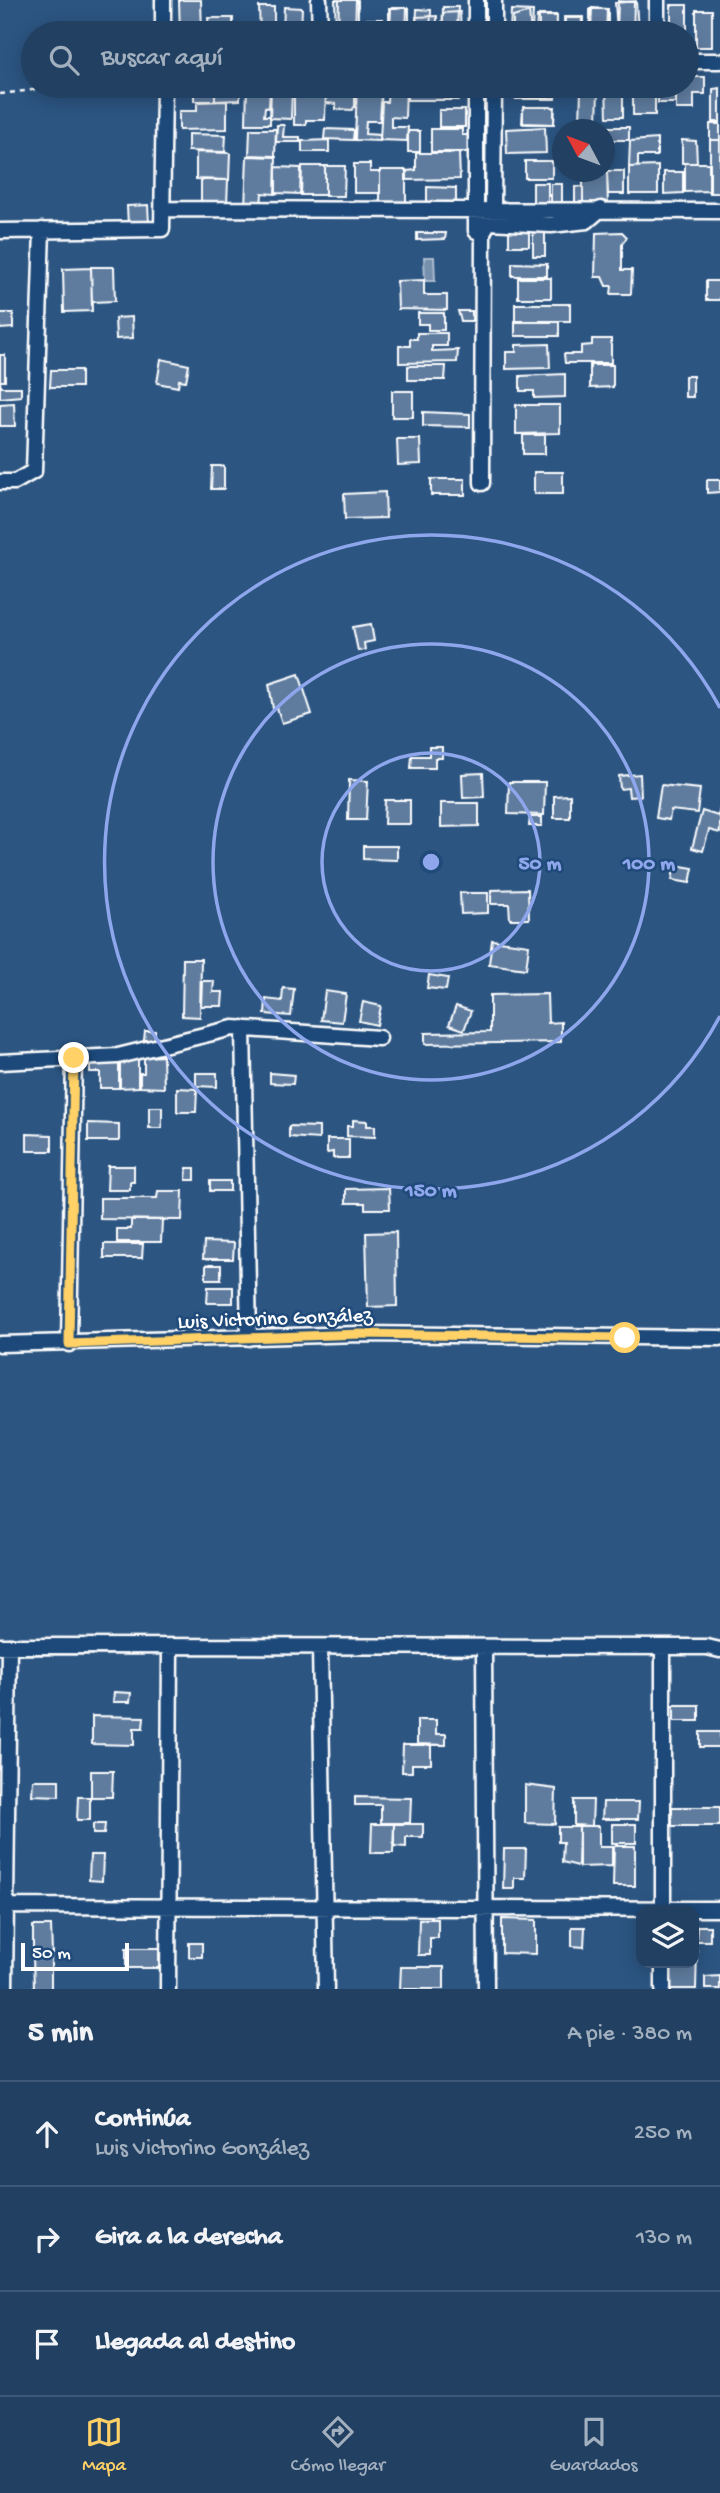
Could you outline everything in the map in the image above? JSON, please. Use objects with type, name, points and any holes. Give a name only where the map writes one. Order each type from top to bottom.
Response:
[{"type":"street","points":[[163,0],[163,21]]},
{"type":"street","points":[[319,0],[320,21]]},
{"type":"street","points":[[476,0],[476,21]]},
{"type":"street","points":[[494,0],[494,21]]},
{"type":"street","points":[[657,0],[657,21]]},
{"type":"street","points":[[699,61],[720,61]]},
{"type":"street","points":[[0,231],[162,229],[164,98]]},
{"type":"street","points":[[476,98],[475,209],[485,223]]},
{"type":"street","points":[[481,483],[485,223],[493,98]]},
{"type":"street","points":[[162,209],[475,209]]},
{"type":"street","points":[[475,209],[485,223]]},
{"type":"street","points":[[485,223],[551,225],[587,221],[601,209],[720,211]]},
{"type":"street","points":[[0,482],[15,482],[34,471],[42,230]]},
{"type":"street","points":[[0,1062],[118,1056],[233,1027],[379,1038]]},
{"type":"street","points":[[243,1028],[249,1338]]},
{"type":"street","points":[[69,1344],[74,1058]]},
{"type":"street","name":"Luis Victorino González","points":[[0,1344],[449,1334],[720,1338]]},
{"type":"street","points":[[5,1989],[2,1906],[5,1646],[663,1647],[720,1650]]},
{"type":"street","points":[[168,1989],[170,1647]]},
{"type":"street","points":[[320,1647],[326,1989]]},
{"type":"street","points":[[484,1647],[486,1989]]},
{"type":"street","points":[[663,1647],[663,1905]]},
{"type":"street","points":[[2,1906],[636,1909]]},
{"type":"street","points":[[699,1909],[720,1909]]},
{"type":"street","points":[[663,1968],[663,1989]]},
{"type":"path","points":[[0,94],[21,91]]},
{"type":"water","points":[[424,257],[434,257],[435,281],[425,281]]},
{"type":"building","points":[[179,0],[201,0],[202,21],[180,21]]},
{"type":"building","points":[[335,0],[358,0],[358,21],[336,21]]},
{"type":"building","points":[[339,0],[356,0],[355,21],[338,21]]},
{"type":"building","points":[[618,1],[634,2],[633,21],[617,21]]},
{"type":"building","points":[[636,1],[637,21],[616,21],[615,3]]},
{"type":"building","points":[[671,5],[687,5],[687,21],[671,21]]},
{"type":"building","points":[[259,7],[274,7],[274,21],[260,21]]},
{"type":"building","points":[[284,7],[302,8],[301,21],[283,21]]},
{"type":"building","points":[[443,7],[458,7],[457,21],[442,21]]},
{"type":"building","points":[[389,8],[409,8],[409,21],[389,21]]},
{"type":"building","points":[[391,8],[407,8],[406,21],[390,21]]},
{"type":"building","points":[[592,8],[607,9],[606,21],[591,21]]},
{"type":"building","points":[[417,9],[431,10],[431,21],[416,21]]},
{"type":"building","points":[[590,9],[608,9],[608,21],[590,21]]},
{"type":"building","points":[[511,10],[533,11],[533,21],[510,21]]},
{"type":"building","points":[[696,10],[712,10],[712,47],[699,47],[699,21],[696,21]]},
{"type":"building","points":[[460,12],[460,21],[443,21],[443,13]]},
{"type":"building","points":[[529,12],[530,21],[513,21],[513,17]]},
{"type":"building","points":[[539,15],[557,15],[557,21],[539,21]]},
{"type":"building","points":[[437,16],[437,21],[416,21],[416,17]]},
{"type":"building","points":[[537,16],[557,16],[557,21],[537,21]]},
{"type":"building","points":[[564,17],[583,17],[583,21],[564,21]]},
{"type":"building","points":[[208,18],[233,18],[233,21],[208,21]]},
{"type":"building","points":[[565,18],[582,18],[582,21],[565,21]]},
{"type":"building","points":[[367,19],[383,19],[383,21]]},
{"type":"building","points":[[699,77],[705,77],[705,94],[699,94]]},
{"type":"building","points":[[720,88],[720,122],[713,122],[713,89]]},
{"type":"building","points":[[194,98],[215,98],[215,101],[194,101]]},
{"type":"building","points":[[215,98],[240,98],[240,100],[215,101]]},
{"type":"building","points":[[247,98],[269,98],[269,108],[265,107],[264,116],[270,116],[270,124],[246,124]]},
{"type":"building","points":[[271,98],[292,98],[291,119],[270,118]]},
{"type":"building","points":[[294,98],[326,98],[325,120],[306,120],[306,125],[294,125]]},
{"type":"building","points":[[326,98],[355,98],[352,110],[336,109],[336,104],[326,103]]},
{"type":"building","points":[[357,98],[381,98],[380,121],[366,121],[365,134],[380,135],[380,141],[355,140]]},
{"type":"building","points":[[387,98],[406,98],[405,118],[391,117],[391,127],[408,127],[407,141],[380,140],[382,102],[387,102]]},
{"type":"building","points":[[407,98],[458,98],[458,100]]},
{"type":"building","points":[[515,98],[555,98],[555,99]]},
{"type":"building","points":[[581,98],[598,98],[597,119],[580,119]]},
{"type":"building","points":[[606,98],[623,98],[623,117],[607,117]]},
{"type":"building","points":[[633,98],[655,98],[655,115],[633,115]]},
{"type":"building","points":[[658,98],[675,98],[675,103],[658,103]]},
{"type":"building","points":[[676,98],[694,98],[694,109],[676,109]]},
{"type":"building","points":[[227,101],[227,129],[179,130],[179,111],[197,111],[197,102]]},
{"type":"building","points":[[523,107],[555,107],[552,124],[522,123]]},
{"type":"building","points":[[523,107],[554,107],[552,124],[523,124]]},
{"type":"building","points":[[439,110],[465,110],[465,127],[439,127]]},
{"type":"building","points":[[710,124],[720,124],[720,140],[710,140]]},
{"type":"building","points":[[277,125],[284,125],[283,137],[300,137],[300,142],[276,142]]},
{"type":"building","points":[[545,127],[546,153],[507,154],[506,129]]},
{"type":"building","points":[[615,127],[629,127],[629,140],[615,140]]},
{"type":"building","points":[[250,129],[276,129],[275,156],[249,155]]},
{"type":"building","points":[[325,129],[354,130],[353,140],[324,139]]},
{"type":"building","points":[[431,129],[462,129],[462,135],[471,135],[471,152],[431,152]]},
{"type":"building","points":[[408,131],[420,131],[420,152],[408,152]]},
{"type":"building","points":[[188,134],[226,135],[225,152],[188,151]]},
{"type":"building","points":[[657,139],[657,156],[638,156],[638,167],[629,167],[630,141]]},
{"type":"building","points":[[329,140],[329,152],[302,152],[302,141]]},
{"type":"building","points":[[682,140],[696,141],[697,163],[682,163]]},
{"type":"building","points":[[710,140],[720,140],[720,193],[710,193]]},
{"type":"building","points":[[196,152],[230,153],[229,180],[196,179]]},
{"type":"building","points":[[416,153],[459,153],[460,179],[407,180],[407,171],[416,170]]},
{"type":"building","points":[[247,156],[276,157],[275,194],[262,193],[261,208],[245,208]]},
{"type":"building","points":[[525,161],[552,161],[552,178],[525,178]]},
{"type":"building","points":[[685,163],[709,163],[709,191],[685,192]]},
{"type":"building","points":[[354,164],[370,164],[370,172],[380,172],[380,193],[354,193]]},
{"type":"building","points":[[302,166],[325,166],[325,195],[301,195]]},
{"type":"building","points":[[325,166],[345,166],[344,196],[325,196]]},
{"type":"building","points":[[658,166],[658,194],[629,194],[629,167]]},
{"type":"building","points":[[276,167],[301,168],[300,194],[276,193]]},
{"type":"building","points":[[380,170],[406,170],[406,207],[380,206]]},
{"type":"building","points":[[615,171],[624,171],[624,194],[608,194],[607,182],[615,182]]},
{"type":"building","points":[[664,172],[683,172],[683,193],[664,194]]},
{"type":"building","points":[[201,180],[228,180],[227,204],[201,204]]},
{"type":"building","points":[[583,182],[607,182],[608,206],[583,206]]},
{"type":"building","points":[[533,183],[548,183],[548,205],[533,206]]},
{"type":"building","points":[[551,184],[562,184],[562,205],[551,205]]},
{"type":"building","points":[[583,186],[583,206],[575,206],[575,187]]},
{"type":"building","points":[[427,187],[456,188],[456,206],[427,205]]},
{"type":"building","points":[[148,205],[149,224],[128,225],[127,206]]},
{"type":"building","points":[[529,229],[529,246],[509,246],[509,230]]},
{"type":"building","points":[[533,231],[545,231],[545,256],[533,256]]},
{"type":"building","points":[[622,232],[627,237],[622,244],[622,270],[632,270],[631,294],[611,294],[612,286],[606,286],[602,277],[595,277],[596,233]]},
{"type":"building","points":[[417,233],[446,233],[445,239],[417,240]]},
{"type":"building","points":[[512,263],[547,264],[547,276],[512,276]]},
{"type":"building","points":[[91,267],[114,267],[115,301],[92,302]]},
{"type":"building","points":[[91,268],[92,311],[64,312],[63,269]]},
{"type":"building","points":[[518,278],[551,278],[551,298],[518,298]]},
{"type":"building","points":[[424,280],[424,295],[447,295],[447,310],[398,309],[397,281]]},
{"type":"building","points":[[706,281],[720,281],[720,300],[706,300]]},
{"type":"building","points":[[515,304],[570,304],[570,321],[515,321]]},
{"type":"building","points":[[458,311],[472,311],[472,321],[461,321]]},
{"type":"building","points":[[0,313],[13,313],[13,328],[0,329]]},
{"type":"building","points":[[418,313],[444,313],[444,330],[428,330],[428,324],[418,324]]},
{"type":"building","points":[[132,317],[133,338],[116,339],[115,318]]},
{"type":"building","points":[[515,322],[559,322],[559,336],[515,336]]},
{"type":"building","points":[[417,333],[447,333],[447,346],[432,346],[432,351],[458,350],[457,362],[399,363],[399,346],[410,346],[410,339],[417,339]]},
{"type":"building","points":[[592,339],[611,339],[611,363],[565,363],[564,354],[581,354],[581,346],[592,345]]},
{"type":"building","points":[[549,344],[550,368],[506,369],[506,352],[516,352],[516,345]]},
{"type":"building","points":[[0,355],[5,355],[5,381],[0,381]]},
{"type":"building","points":[[161,359],[189,365],[186,381],[179,380],[178,387],[157,383]]},
{"type":"building","points":[[590,365],[613,365],[613,387],[590,388]]},
{"type":"building","points":[[408,366],[446,366],[445,380],[408,380]]},
{"type":"building","points":[[51,370],[81,370],[81,387],[50,387]]},
{"type":"building","points":[[565,374],[565,397],[534,398],[534,391],[520,391],[520,376]]},
{"type":"building","points":[[685,376],[693,376],[693,397],[685,397]]},
{"type":"building","points":[[0,382],[1,387],[21,387],[21,396],[0,398]]},
{"type":"building","points":[[392,391],[413,391],[413,417],[392,417]]},
{"type":"building","points":[[14,403],[15,426],[0,426],[0,404]]},
{"type":"building","points":[[516,405],[560,405],[560,433],[516,434]]},
{"type":"building","points":[[423,412],[470,414],[470,427],[423,426]]},
{"type":"building","points":[[523,435],[545,435],[545,454],[523,454]]},
{"type":"building","points":[[397,439],[420,439],[421,464],[398,465]]},
{"type":"building","points":[[212,466],[224,466],[224,489],[211,489]]},
{"type":"building","points":[[534,472],[563,472],[563,494],[534,494]]},
{"type":"building","points":[[431,479],[465,479],[465,495],[431,495]]},
{"type":"building","points":[[707,480],[720,480],[720,492],[707,493]]},
{"type":"building","points":[[385,492],[386,518],[345,519],[344,494]]},
{"type":"building","points":[[371,624],[374,641],[364,643],[365,650],[358,651],[353,627]]},
{"type":"building","points":[[299,674],[312,714],[282,723],[277,708],[273,709],[269,684]]},
{"type":"building","points":[[429,747],[442,747],[442,758],[435,758],[435,768],[411,768],[412,756],[429,756]]},
{"type":"building","points":[[483,773],[484,797],[463,798],[462,774]]},
{"type":"building","points":[[640,774],[641,796],[629,797],[628,788],[620,789],[619,776]]},
{"type":"building","points":[[349,780],[368,781],[366,820],[348,820]]},
{"type":"building","points":[[509,782],[545,782],[544,815],[508,814]]},
{"type":"building","points":[[661,785],[700,789],[697,813],[671,810],[669,820],[656,818]]},
{"type":"building","points":[[570,795],[570,818],[554,818],[554,796]]},
{"type":"building","points":[[385,800],[410,800],[410,824],[384,824]]},
{"type":"building","points":[[441,803],[479,803],[479,826],[441,827]]},
{"type":"building","points":[[720,808],[720,833],[709,830],[703,851],[692,848],[702,811],[718,816]]},
{"type":"building","points":[[530,817],[542,817],[542,826],[529,826]]},
{"type":"building","points":[[363,846],[397,846],[397,860],[363,859]]},
{"type":"building","points":[[675,865],[693,868],[690,883],[672,880]]},
{"type":"building","points":[[528,889],[529,919],[510,919],[509,904],[491,904],[491,890]]},
{"type":"building","points":[[460,893],[488,893],[488,913],[461,914]]},
{"type":"building","points":[[492,940],[529,945],[526,969],[489,964]]},
{"type":"building","points":[[183,959],[201,959],[200,1017],[182,1016]]},
{"type":"building","points":[[429,975],[448,978],[446,990],[427,988]]},
{"type":"building","points":[[202,981],[214,981],[213,992],[223,992],[222,1006],[201,1006]]},
{"type":"building","points":[[283,988],[294,989],[291,1016],[265,1014],[266,999],[282,1001]]},
{"type":"building","points":[[325,991],[346,994],[342,1022],[321,1020]]},
{"type":"building","points":[[547,994],[548,1023],[561,1022],[561,1042],[425,1044],[425,1033],[490,1032],[490,995]]},
{"type":"building","points":[[363,1002],[381,1006],[377,1025],[359,1021]]},
{"type":"building","points":[[456,1006],[471,1011],[464,1030],[449,1025]]},
{"type":"building","points":[[145,1031],[155,1031],[155,1040],[144,1040]]},
{"type":"building","points":[[163,1056],[164,1088],[140,1087],[140,1073],[144,1073],[144,1057]]},
{"type":"building","points":[[90,1059],[119,1059],[119,1088],[100,1088],[100,1072],[90,1072]]},
{"type":"building","points":[[120,1060],[138,1060],[138,1087],[120,1088]]},
{"type":"building","points":[[196,1073],[217,1073],[217,1087],[196,1086]]},
{"type":"building","points":[[270,1073],[294,1075],[293,1084],[270,1083]]},
{"type":"building","points":[[177,1088],[197,1089],[196,1112],[177,1112]]},
{"type":"building","points":[[149,1107],[162,1107],[162,1128],[149,1128]]},
{"type":"building","points":[[353,1120],[367,1121],[367,1126],[375,1126],[375,1137],[347,1136],[347,1126],[353,1126]]},
{"type":"building","points":[[88,1123],[119,1124],[119,1141],[88,1141]]},
{"type":"building","points":[[289,1126],[319,1127],[319,1139],[289,1137]]},
{"type":"building","points":[[27,1134],[52,1135],[52,1151],[27,1151]]},
{"type":"building","points":[[327,1139],[349,1139],[349,1158],[333,1158],[333,1152],[327,1153]]},
{"type":"building","points":[[108,1166],[134,1166],[134,1182],[130,1182],[130,1190],[107,1190]]},
{"type":"building","points":[[187,1168],[195,1168],[195,1180],[186,1180]]},
{"type":"building","points":[[210,1181],[230,1181],[230,1191],[210,1191]]},
{"type":"building","points":[[389,1188],[390,1209],[365,1209],[365,1203],[346,1203],[346,1189]]},
{"type":"building","points":[[158,1191],[183,1191],[182,1220],[100,1219],[100,1198],[157,1198]]},
{"type":"building","points":[[131,1220],[162,1220],[161,1242],[117,1242],[117,1229],[131,1229]]},
{"type":"building","points":[[396,1232],[397,1306],[368,1307],[366,1233]]},
{"type":"building","points":[[204,1242],[234,1243],[233,1259],[203,1259]]},
{"type":"building","points":[[104,1244],[143,1244],[142,1258],[104,1258]]},
{"type":"building","points":[[206,1265],[221,1265],[221,1279],[206,1279]]},
{"type":"building","points":[[208,1287],[233,1287],[233,1303],[207,1303]]},
{"type":"building","points":[[114,1692],[131,1693],[130,1702],[113,1702]]},
{"type":"building","points":[[674,1705],[699,1705],[699,1721],[674,1721]]},
{"type":"building","points":[[92,1716],[144,1717],[143,1728],[134,1728],[134,1745],[92,1744]]},
{"type":"building","points":[[417,1720],[436,1720],[436,1734],[446,1734],[446,1745],[417,1744]]},
{"type":"building","points":[[700,1732],[720,1732],[720,1747],[700,1747]]},
{"type":"building","points":[[403,1745],[431,1745],[431,1764],[412,1764],[412,1772],[402,1772]]},
{"type":"building","points":[[91,1771],[113,1771],[112,1797],[91,1797]]},
{"type":"building","points":[[33,1780],[59,1780],[59,1796],[32,1795]]},
{"type":"building","points":[[525,1785],[556,1789],[555,1824],[525,1823]]},
{"type":"building","points":[[78,1797],[90,1797],[90,1820],[77,1820]]},
{"type":"building","points":[[355,1797],[411,1798],[410,1823],[381,1823],[381,1805],[355,1805]]},
{"type":"building","points":[[574,1800],[593,1800],[592,1826],[574,1825]]},
{"type":"building","points":[[603,1802],[639,1802],[638,1819],[602,1819]]},
{"type":"building","points":[[672,1807],[720,1807],[720,1826],[672,1826]]},
{"type":"building","points":[[93,1824],[105,1824],[104,1834],[93,1834]]},
{"type":"building","points":[[372,1824],[394,1824],[393,1853],[371,1853]]},
{"type":"building","points":[[394,1824],[423,1824],[423,1837],[406,1837],[406,1847],[394,1846]]},
{"type":"building","points":[[612,1824],[636,1824],[636,1843],[612,1843]]},
{"type":"building","points":[[579,1826],[599,1826],[599,1847],[612,1847],[612,1866],[579,1867]]},
{"type":"building","points":[[558,1827],[579,1827],[578,1866],[562,1862],[563,1842],[558,1842]]},
{"type":"building","points":[[614,1846],[635,1846],[635,1886],[613,1886]]},
{"type":"building","points":[[504,1849],[526,1849],[525,1878],[514,1878],[514,1889],[503,1889]]},
{"type":"building","points":[[90,1855],[103,1855],[102,1881],[89,1880]]},
{"type":"building","points":[[419,1919],[438,1919],[438,1938],[430,1938],[430,1955],[418,1955]]},
{"type":"building","points":[[502,1919],[536,1920],[536,1954],[502,1953]]},
{"type":"building","points":[[33,1926],[51,1926],[52,1953],[33,1953]]},
{"type":"building","points":[[699,1926],[710,1926],[710,1941],[699,1941]]},
{"type":"building","points":[[572,1927],[585,1927],[584,1947],[572,1946]]},
{"type":"building","points":[[189,1943],[202,1943],[202,1957],[189,1957]]},
{"type":"building","points":[[126,1948],[159,1948],[159,1968],[126,1968]]},
{"type":"building","points":[[51,1954],[51,1989],[34,1989],[33,1955]]},
{"type":"building","points":[[401,1967],[444,1967],[444,1989],[400,1989]]},
{"type":"building","points":[[670,1968],[697,1968],[696,1989],[670,1989]]},
{"type":"building","points":[[720,1976],[720,1989],[705,1989],[705,1977]]},
{"type":"route","points":[[74,1058],[69,1344],[361,1334],[625,1338]]}]
